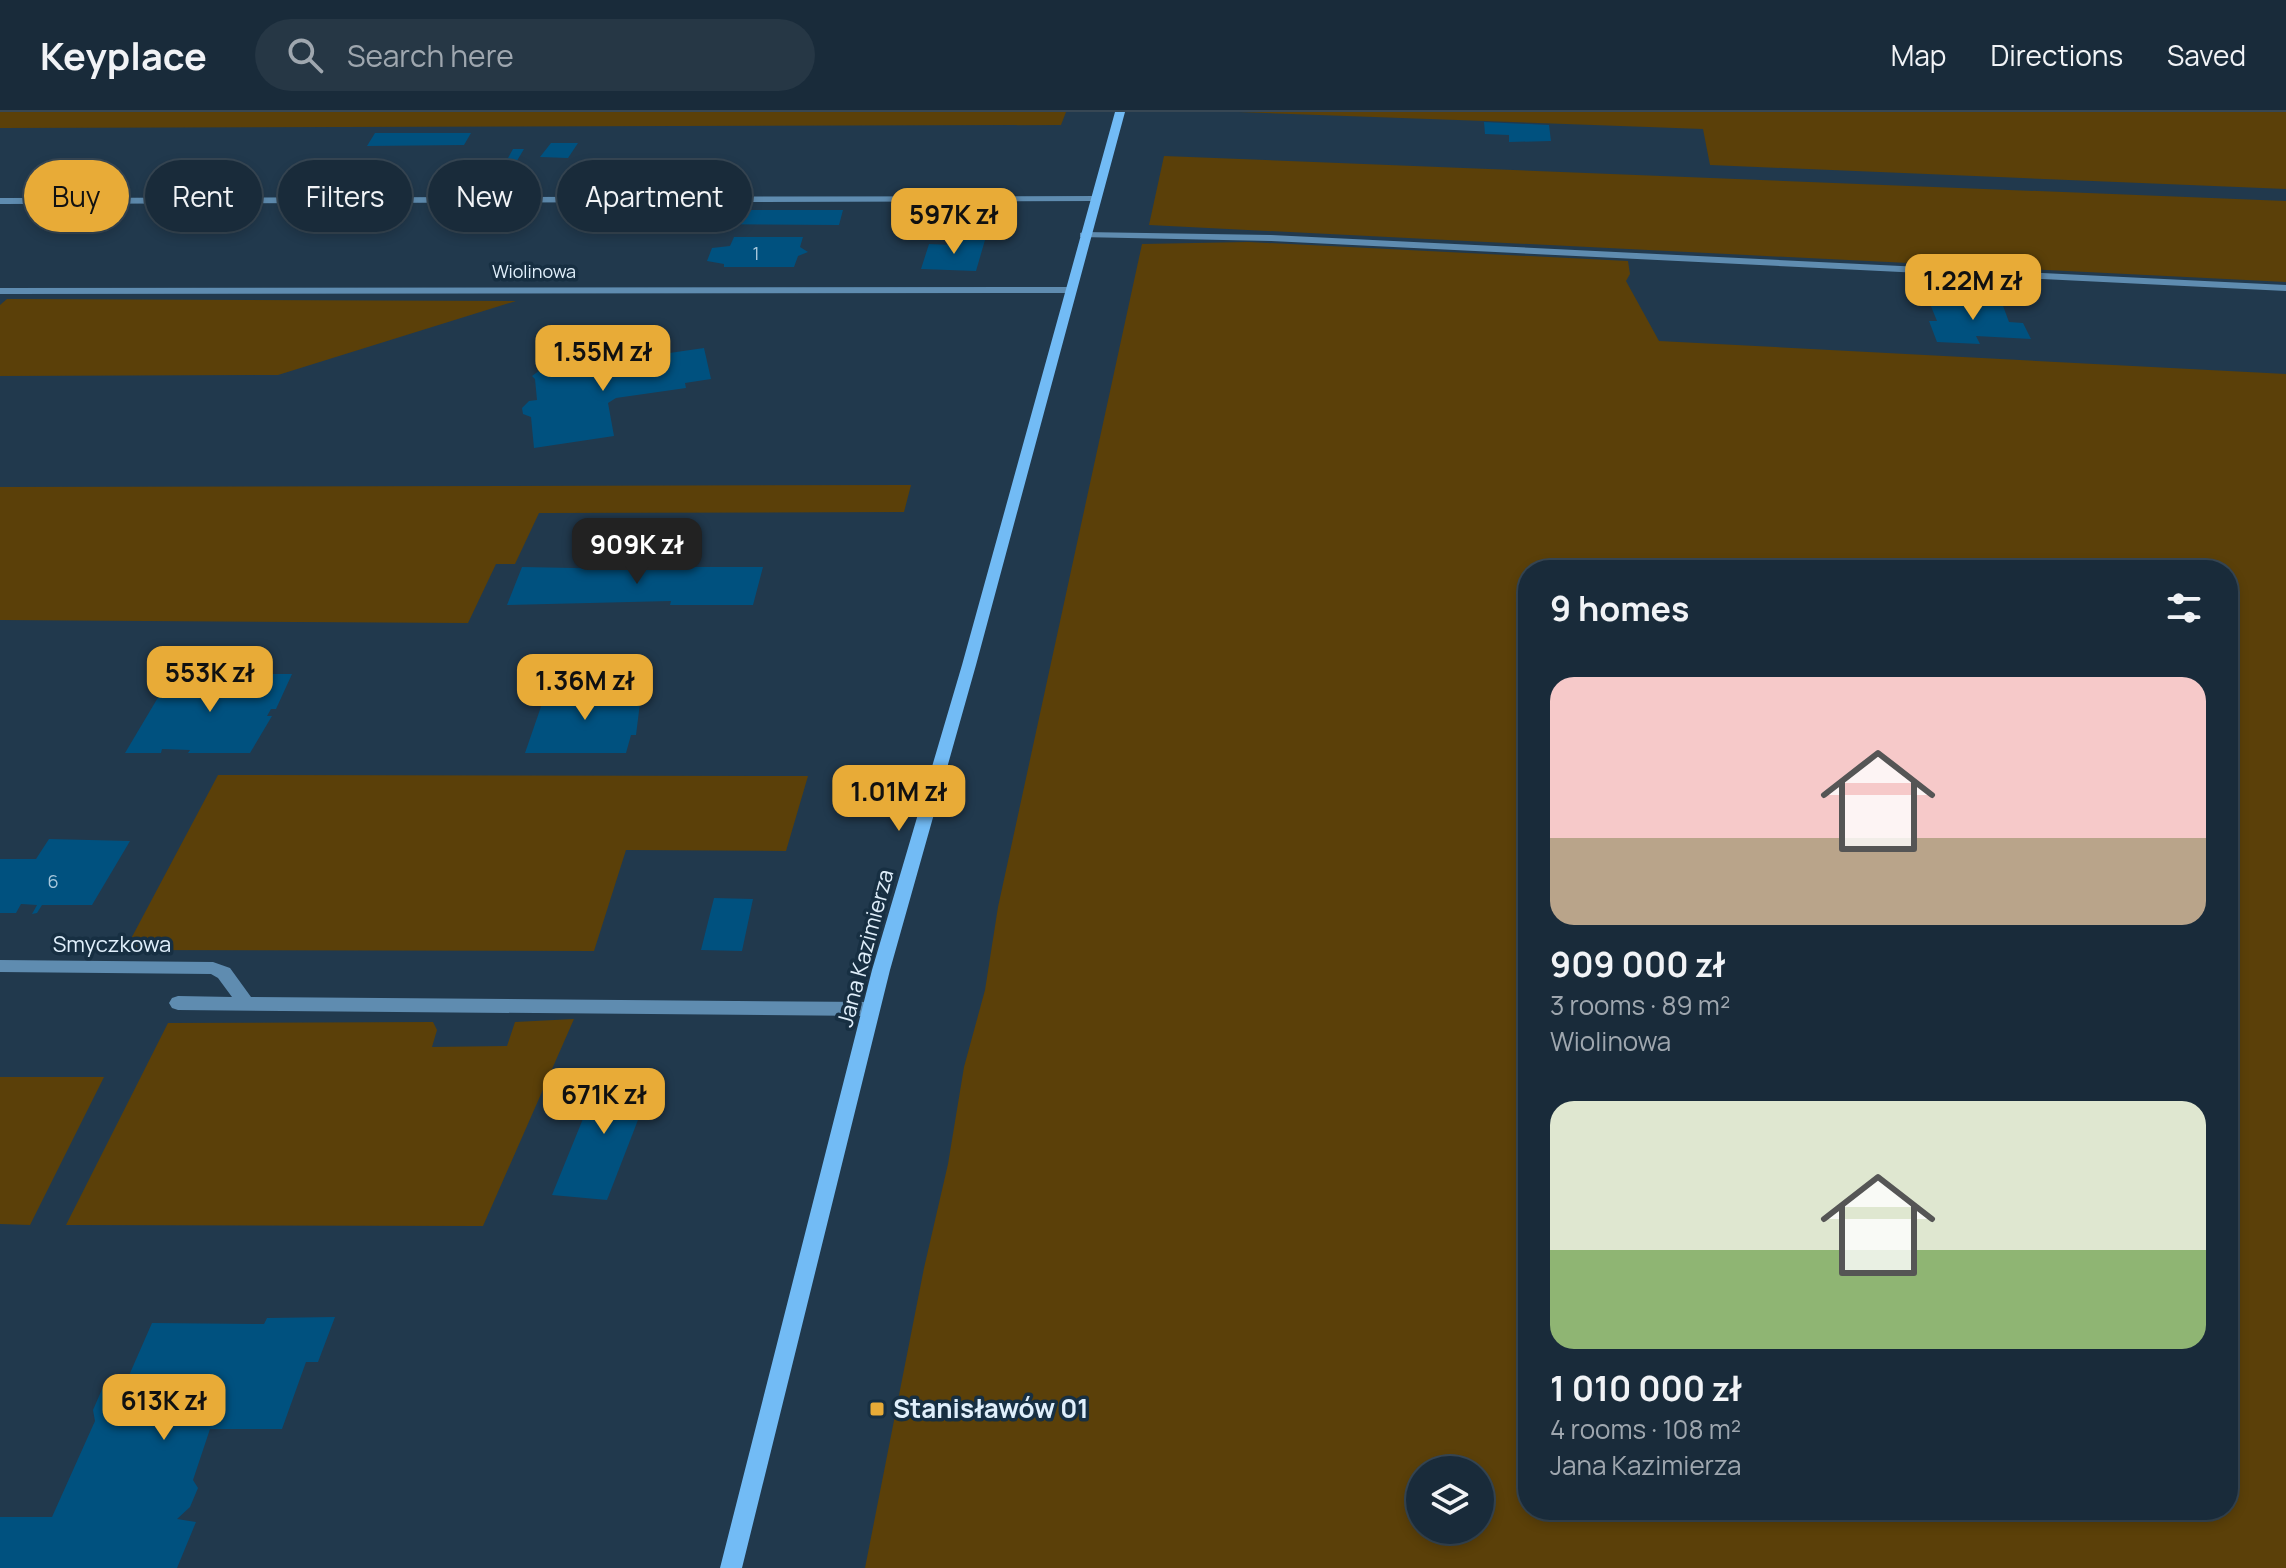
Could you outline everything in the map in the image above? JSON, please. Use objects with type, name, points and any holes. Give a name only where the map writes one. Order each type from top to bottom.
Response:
[{"type":"main road","name":"Jana Kazimierza","points":[[731,1568],[870,1009],[973,650],[1094,198],[1120,112]]},
{"type":"street","points":[[0,201],[1094,198]]},
{"type":"street","points":[[1084,235],[1271,238],[2286,288]]},
{"type":"street","name":"Wiolinowa","points":[[0,291],[1069,290]]},
{"type":"street","name":"Smyczkowa","points":[[0,966],[213,968],[224,973],[245,1002]]},
{"type":"street","points":[[178,1003],[870,1009]]},
{"type":"shaded area","points":[[0,112],[1066,112],[1061,125],[0,128]]},
{"type":"shaded area","points":[[1239,112],[2286,112],[2286,189],[1710,165],[1703,129]]},
{"type":"shaded area","points":[[1164,156],[2286,201],[2286,282],[1149,225]]},
{"type":"shaded area","points":[[1248,242],[1628,261],[1630,274],[1626,281],[1659,341],[2286,374],[2286,1568],[865,1568],[924,1268],[948,1164],[964,1067],[985,990],[998,907],[1142,244]]},
{"type":"shaded area","points":[[7,299],[516,301],[278,375],[0,376],[0,305]]},
{"type":"shaded area","points":[[911,485],[904,512],[539,513],[515,564],[496,564],[468,623],[0,620],[0,487]]},
{"type":"shaded area","points":[[218,775],[808,776],[786,851],[626,850],[594,951],[125,950]]},
{"type":"shaded area","points":[[574,1019],[483,1226],[66,1225],[168,1023],[433,1022],[437,1030],[432,1047],[507,1046],[515,1022]]},
{"type":"shaded area","points":[[0,1077],[104,1077],[30,1225],[0,1224]]},
{"type":"building","points":[[1484,122],[1549,125],[1551,141],[1509,142],[1509,135],[1485,134]]},
{"type":"building","points":[[375,133],[471,133],[464,145],[367,146]]},
{"type":"building","points":[[551,143],[578,143],[568,158],[540,157]]},
{"type":"building","points":[[513,149],[524,149],[517,160],[488,160],[489,158],[508,158]]},
{"type":"building","points":[[752,210],[843,210],[839,225],[752,224]]},
{"type":"building","points":[[734,237],[803,237],[800,247],[808,252],[798,256],[794,267],[724,267],[724,264],[707,261],[712,248],[730,246]]},
{"type":"building","points":[[956,239],[985,240],[976,271],[921,269],[929,244],[953,245]]},
{"type":"building","points":[[1928,299],[2002,303],[2009,322],[2023,323],[2031,339],[1976,336],[1980,344],[1937,342],[1929,321],[1937,321]]},
{"type":"building","points":[[704,348],[711,379],[685,383],[686,388],[616,398],[608,403],[614,436],[534,448],[531,417],[523,414],[522,408],[529,401],[537,400],[532,376],[540,370],[595,364],[613,357],[621,360]]},
{"type":"building","points":[[522,567],[681,570],[682,567],[763,567],[753,605],[670,605],[671,601],[507,605]]},
{"type":"building","points":[[172,674],[231,677],[233,674],[292,674],[250,753],[188,753],[190,750],[162,749],[161,753],[125,753]]},
{"type":"building","points":[[558,689],[624,689],[627,699],[640,703],[636,735],[631,735],[626,753],[525,753],[545,695],[555,695]]},
{"type":"building","points":[[49,839],[130,841],[92,905],[42,905],[37,913],[32,914],[37,905],[21,904],[16,913],[0,913],[0,859],[36,859]]},
{"type":"building","points":[[714,898],[753,899],[742,951],[701,950]]},
{"type":"building","points":[[602,1072],[655,1076],[607,1200],[552,1195]]},
{"type":"building","points":[[335,1317],[318,1362],[306,1362],[282,1429],[210,1429],[193,1480],[198,1488],[190,1507],[177,1519],[196,1522],[177,1568],[0,1568],[0,1517],[52,1517],[95,1421],[93,1410],[103,1387],[127,1380],[152,1323],[264,1324],[267,1318]]},
{"type":"place","name":"Stanisławów 01","points":[[877,1409]]}]
